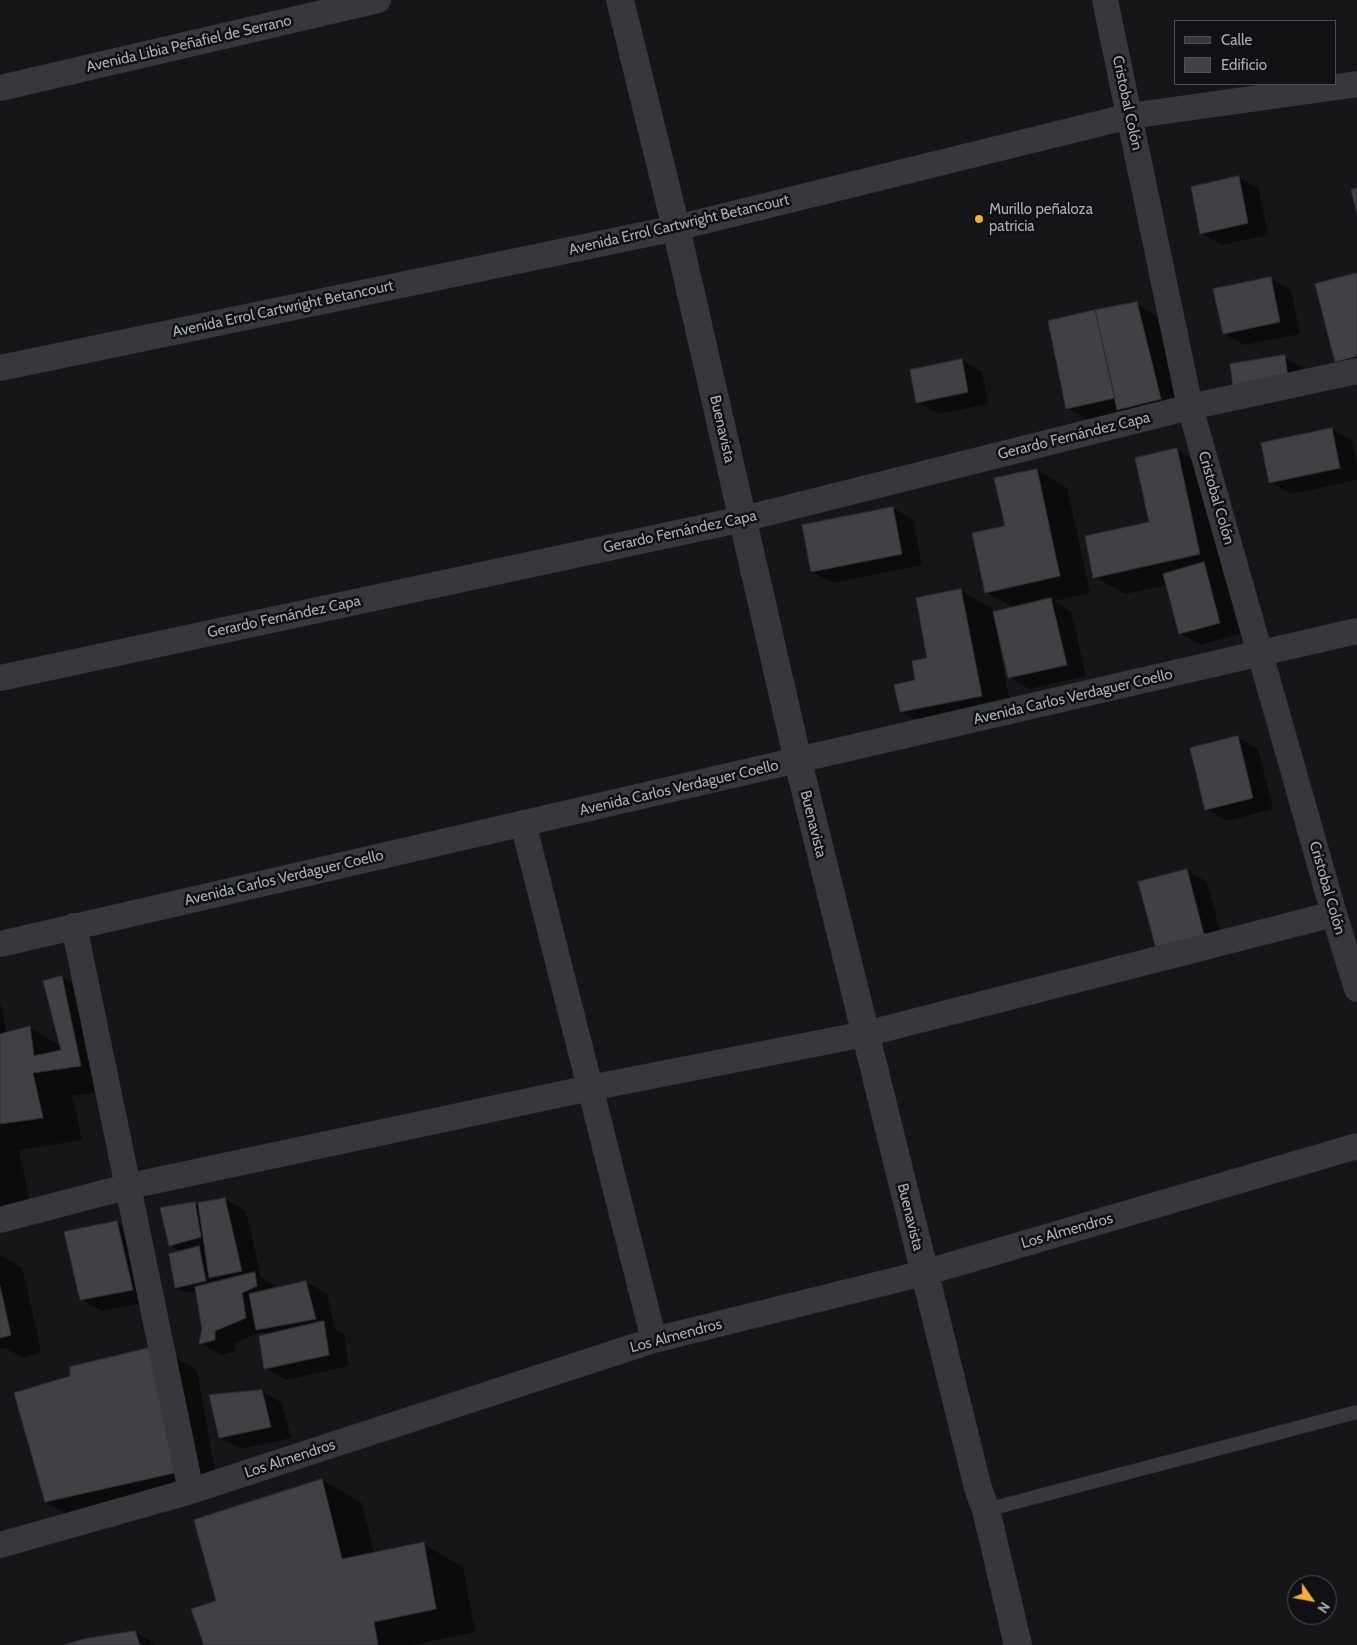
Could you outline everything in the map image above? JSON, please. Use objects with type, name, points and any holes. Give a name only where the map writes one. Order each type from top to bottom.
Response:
[{"type":"street","name":"Avenida Libia Peñafiel de Serrano","points":[[0,88],[378,0]]},
{"type":"street","name":"Buenavista","points":[[620,0],[676,228],[798,761],[924,1273],[978,1488],[986,1510],[1018,1645]]},
{"type":"street","name":"Cristobal Colón","points":[[1105,0],[1190,407],[1357,989]]},
{"type":"street","name":"Avenida Errol Cartwright Betancourt","points":[[0,368],[676,228],[1130,116],[1357,84]]},
{"type":"street","name":"Gerardo Fernández Capa","points":[[0,678],[743,519],[1190,407],[1357,371]]},
{"type":"street","name":"Avenida Carlos Verdaguer Coello","points":[[0,944],[1357,631]]},
{"type":"street","points":[[523,823],[654,1340]]},
{"type":"street","points":[[0,1220],[130,1186],[590,1088],[865,1034],[1334,914]]},
{"type":"street","points":[[74,926],[130,1186],[192,1491]]},
{"type":"street","name":"Los Almendros","points":[[0,1545],[192,1491],[654,1340],[924,1273],[1357,1146]]},
{"type":"lane","points":[[986,1510],[1357,1412]]},
{"type":"building","points":[[1239,176],[1248,223],[1200,234],[1191,187]]},
{"type":"building","points":[[1357,188],[1357,214],[1351,190]]},
{"type":"building","points":[[1357,273],[1357,356],[1335,362],[1315,284]]},
{"type":"building","points":[[1271,277],[1280,322],[1223,334],[1213,289]]},
{"type":"building","points":[[1137,302],[1161,399],[1117,410],[1095,310]]},
{"type":"building","points":[[1095,310],[1115,398],[1066,409],[1048,321]]},
{"type":"building","points":[[1285,355],[1288,378],[1233,386],[1230,364]]},
{"type":"building","points":[[962,359],[968,392],[916,403],[910,370]]},
{"type":"building","points":[[1332,428],[1340,468],[1269,483],[1261,443]]},
{"type":"building","points":[[1177,448],[1200,554],[1093,578],[1085,536],[1149,522],[1135,458]]},
{"type":"building","points":[[1037,469],[1060,576],[985,593],[972,533],[1005,526],[994,478]]},
{"type":"building","points":[[893,507],[902,554],[811,572],[802,525]]},
{"type":"building","points":[[1204,562],[1220,623],[1179,634],[1163,574]]},
{"type":"building","points":[[961,589],[982,696],[900,712],[894,685],[915,680],[912,661],[927,658],[916,598]]},
{"type":"building","points":[[1051,598],[1067,665],[1008,678],[993,612]]},
{"type":"building","points":[[1238,736],[1253,798],[1205,810],[1190,748]]},
{"type":"building","points":[[1187,869],[1205,939],[1157,952],[1138,882]]},
{"type":"building","points":[[62,976],[81,1066],[33,1073],[43,1118],[0,1124],[0,1034],[30,1026],[34,1056],[61,1050],[43,981]]},
{"type":"building","points":[[225,1198],[242,1271],[209,1278],[198,1203]]},
{"type":"building","points":[[195,1202],[201,1237],[169,1246],[160,1208]]},
{"type":"building","points":[[117,1221],[133,1290],[80,1300],[64,1232]]},
{"type":"building","points":[[199,1246],[206,1281],[175,1288],[169,1254]]},
{"type":"building","points":[[255,1272],[257,1286],[242,1293],[246,1318],[215,1331],[215,1340],[199,1344],[202,1329],[195,1287]]},
{"type":"building","points":[[306,1281],[316,1319],[256,1330],[249,1294]]},
{"type":"building","points":[[0,1286],[11,1335],[0,1338]]},
{"type":"building","points":[[324,1321],[329,1355],[264,1369],[259,1336]]},
{"type":"building","points":[[157,1346],[179,1472],[45,1502],[14,1393],[70,1376],[70,1367]]},
{"type":"building","points":[[262,1390],[271,1427],[219,1438],[209,1395]]},
{"type":"building","points":[[322,1479],[342,1559],[424,1542],[436,1609],[374,1622],[378,1645],[204,1645],[191,1609],[216,1601],[194,1520]]},
{"type":"building","points":[[135,1631],[140,1645],[64,1645],[84,1639]]},
{"type":"place","name":"Murillo peñaloza patricia","points":[[979,219]]}]
